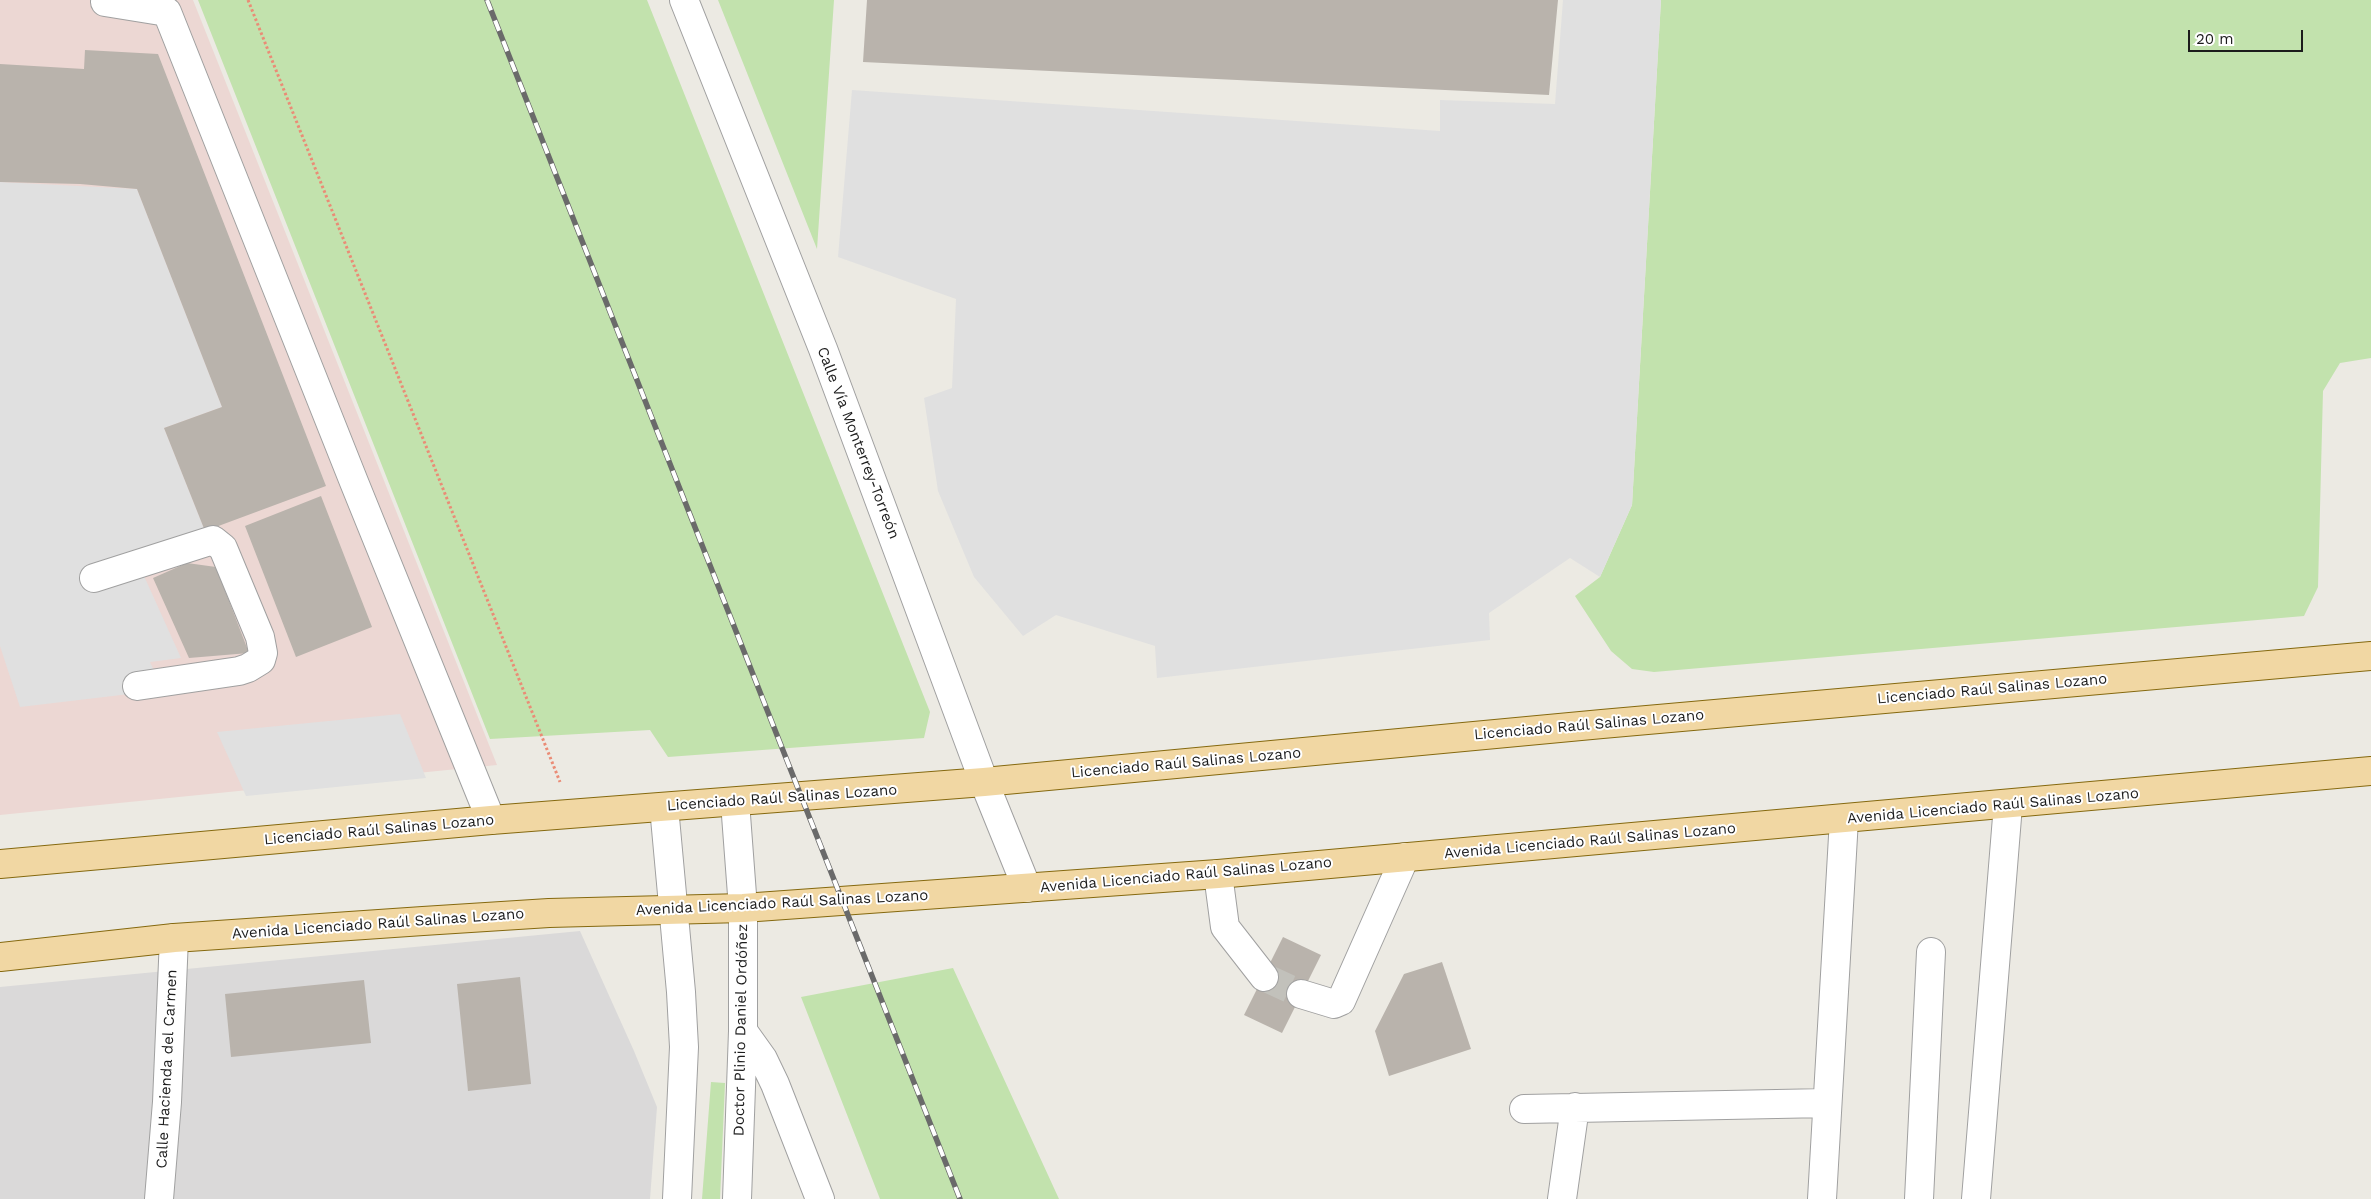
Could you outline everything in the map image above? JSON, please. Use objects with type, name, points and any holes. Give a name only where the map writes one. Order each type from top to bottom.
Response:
[{"type":"main road","name":"Licenciado Raúl Salinas Lozano","points":[[0,864],[572,813],[984,782],[1620,722],[2371,656]]},
{"type":"main road","name":"Avenida Licenciado Raúl Salinas Lozano","points":[[0,957],[174,938],[549,913],[744,908],[1218,874],[2008,805],[2371,771]]},
{"type":"street","name":"Calle Vía Monterrey-Torreón","points":[[684,0],[862,449],[984,782],[1027,888]]},
{"type":"street","points":[[105,2],[167,12],[491,820]]},
{"type":"street","points":[[94,578],[213,540],[223,548],[260,637],[263,653],[261,660],[248,668],[227,673],[137,686]]},
{"type":"street","name":"Doctor Plinio Daniel Ordóñez","points":[[735,802],[744,908],[743,1031],[737,1199]]},
{"type":"street","points":[[1976,1199],[2008,805]]},
{"type":"street","points":[[664,807],[684,1046],[677,1199]]},
{"type":"street","points":[[1822,1199],[1844,819]]},
{"type":"street","points":[[1301,994],[1334,1004],[1341,1001],[1405,857]]},
{"type":"street","points":[[1218,874],[1225,927],[1264,977]]},
{"type":"street","name":"Calle Hacienda del Carmen","points":[[159,1199],[167,1102],[174,938]]},
{"type":"street","points":[[1918,1199],[1931,952]]},
{"type":"street","points":[[743,1031],[763,1059],[775,1084],[820,1199]]},
{"type":"street","points":[[1524,1109],[1827,1103]]},
{"type":"street","points":[[1562,1199],[1574,1107]]},
{"type":"path","points":[[248,0],[572,813]]},
{"type":"shaded area","points":[[0,0],[193,0],[497,765],[0,815]]},
{"type":"shaded area","points":[[1563,0],[1661,0],[1632,505],[1600,577],[1570,558],[1489,613],[1490,640],[1157,678],[1155,646],[1056,615],[1023,636],[974,577],[938,491],[924,398],[952,388],[956,299],[838,257],[852,90],[1440,131],[1440,100],[1555,104]]},
{"type":"shaded area","points":[[0,182],[137,189],[222,407],[164,428],[205,531],[135,556],[181,658],[150,662],[163,690],[20,707],[0,646]]},
{"type":"shaded area","points":[[400,714],[426,778],[246,796],[217,732]]},
{"type":"shaded area","points":[[580,931],[657,1107],[650,1199],[0,1199],[0,987]]},
{"type":"green space","points":[[198,0],[647,0],[930,712],[924,738],[668,757],[650,730],[490,739]]},
{"type":"green space","points":[[718,0],[834,0],[817,249]]},
{"type":"green space","points":[[1661,0],[2371,0],[2371,358],[2340,363],[2323,391],[2318,587],[2304,616],[1654,672],[1632,669],[1611,651],[1575,596],[1600,577],[1632,505]]},
{"type":"green space","points":[[953,968],[1059,1199],[880,1199],[801,997]]},
{"type":"green space","points":[[711,1082],[725,1083],[720,1199],[702,1199]]},
{"type":"building","points":[[867,0],[1558,0],[1549,95],[863,62]]},
{"type":"building","points":[[85,50],[158,54],[326,486],[205,531],[164,428],[222,407],[137,189],[80,184],[0,182],[0,64],[84,69]]},
{"type":"building","points":[[321,496],[372,627],[296,657],[245,526]]},
{"type":"building","points":[[187,563],[216,567],[249,653],[189,658],[153,578]]},
{"type":"building","points":[[1283,937],[1321,955],[1282,1033],[1244,1015]]},
{"type":"building","points":[[1442,962],[1471,1049],[1389,1076],[1375,1031],[1404,974]]},
{"type":"building","points":[[520,977],[531,1084],[468,1091],[457,984]]},
{"type":"building","points":[[364,980],[371,1043],[231,1057],[225,994]]},
{"type":"tunnel","points":[[1264,977],[1301,994]]},
{"type":"railway","points":[[487,0],[960,1199]]}]
